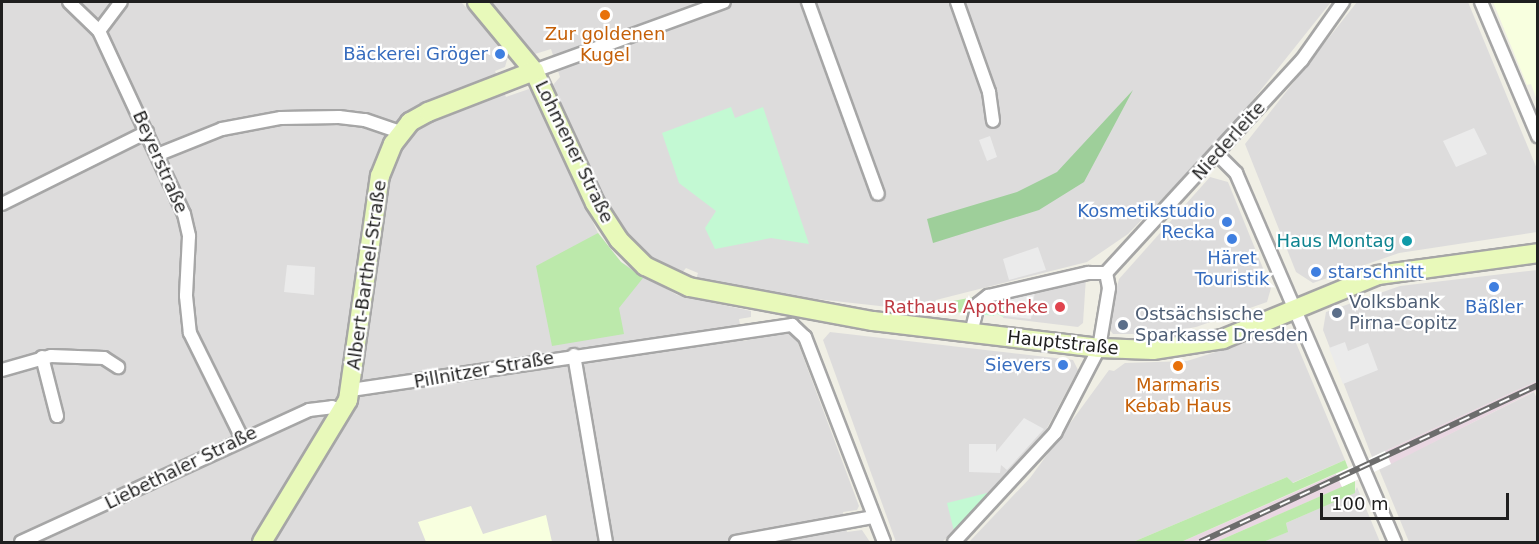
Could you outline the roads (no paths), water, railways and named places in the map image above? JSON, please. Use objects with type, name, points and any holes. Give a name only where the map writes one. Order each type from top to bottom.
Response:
[{"type":"main road","name":"Lohmener Straße","points":[[477,2],[534,71],[595,203],[619,240],[645,266],[689,287],[826,313]]},
{"type":"main road","points":[[400,132],[428,112],[534,71]]},
{"type":"main road","name":"Albert-Barthel-Straße","points":[[351,390],[380,176],[400,132]]},
{"type":"main road","name":"Hauptstraße","points":[[826,313],[1099,348],[1153,350],[1196,345],[1296,309],[1352,284],[1387,273],[1538,253]]},
{"type":"main road","points":[[262,543],[344,412],[351,390]]},
{"type":"street","name":"Beyerstraße","points":[[69,2],[99,31],[147,132],[187,225],[186,296],[190,333],[242,438]]},
{"type":"street","points":[[99,31],[121,2]]},
{"type":"street","points":[[534,71],[724,2]]},
{"type":"street","points":[[808,2],[878,194]]},
{"type":"street","points":[[957,2],[989,92],[993,121]]},
{"type":"street","name":"Niederleite","points":[[1106,273],[1302,60],[1343,2]]},
{"type":"street","points":[[1481,2],[1538,136]]},
{"type":"street","points":[[157,155],[222,129],[281,118],[312,115],[365,120],[400,132]]},
{"type":"street","points":[[2,204],[147,132]]},
{"type":"street","points":[[1217,154],[1236,173],[1395,543]]},
{"type":"street","points":[[954,543],[1054,433],[1099,348],[1109,288],[1106,273],[1088,273],[988,296],[978,304],[971,333]]},
{"type":"street","name":"Pillnitzer Straße","points":[[351,390],[574,355],[792,325],[805,337],[874,517]]},
{"type":"street","points":[[574,355],[606,543]]},
{"type":"street","points":[[42,357],[57,416]]},
{"type":"street","points":[[2,370],[42,357],[104,358],[118,367]]},
{"type":"street","name":"Liebethaler Straße","points":[[21,543],[242,438],[309,410],[332,407],[344,412]]},
{"type":"street","points":[[735,543],[874,517],[884,543]]},
{"type":"railway","points":[[1200,542],[1538,385]]},
{"type":"place","name":"Zur goldenen Kugel","points":[[605,15]]},
{"type":"place","name":"Bäckerei Gröger","points":[[500,54]]},
{"type":"place","name":"Kosmetikstudio Recka","points":[[1227,222]]},
{"type":"place","name":"Häret Touristik","points":[[1232,239]]},
{"type":"place","name":"Haus Montag","points":[[1407,241]]},
{"type":"place","name":"starschnitt","points":[[1316,272]]},
{"type":"place","name":"Bäßler","points":[[1494,287]]},
{"type":"place","name":"Rathaus Apotheke","points":[[1060,307]]},
{"type":"place","name":"Volksbank Pirna-Copitz","points":[[1337,313]]},
{"type":"place","name":"Ostsächsische Sparkasse Dresden","points":[[1123,325]]},
{"type":"place","name":"Sievers","points":[[1063,365]]},
{"type":"place","name":"Marmaris Kebab Haus","points":[[1178,366]]}]
